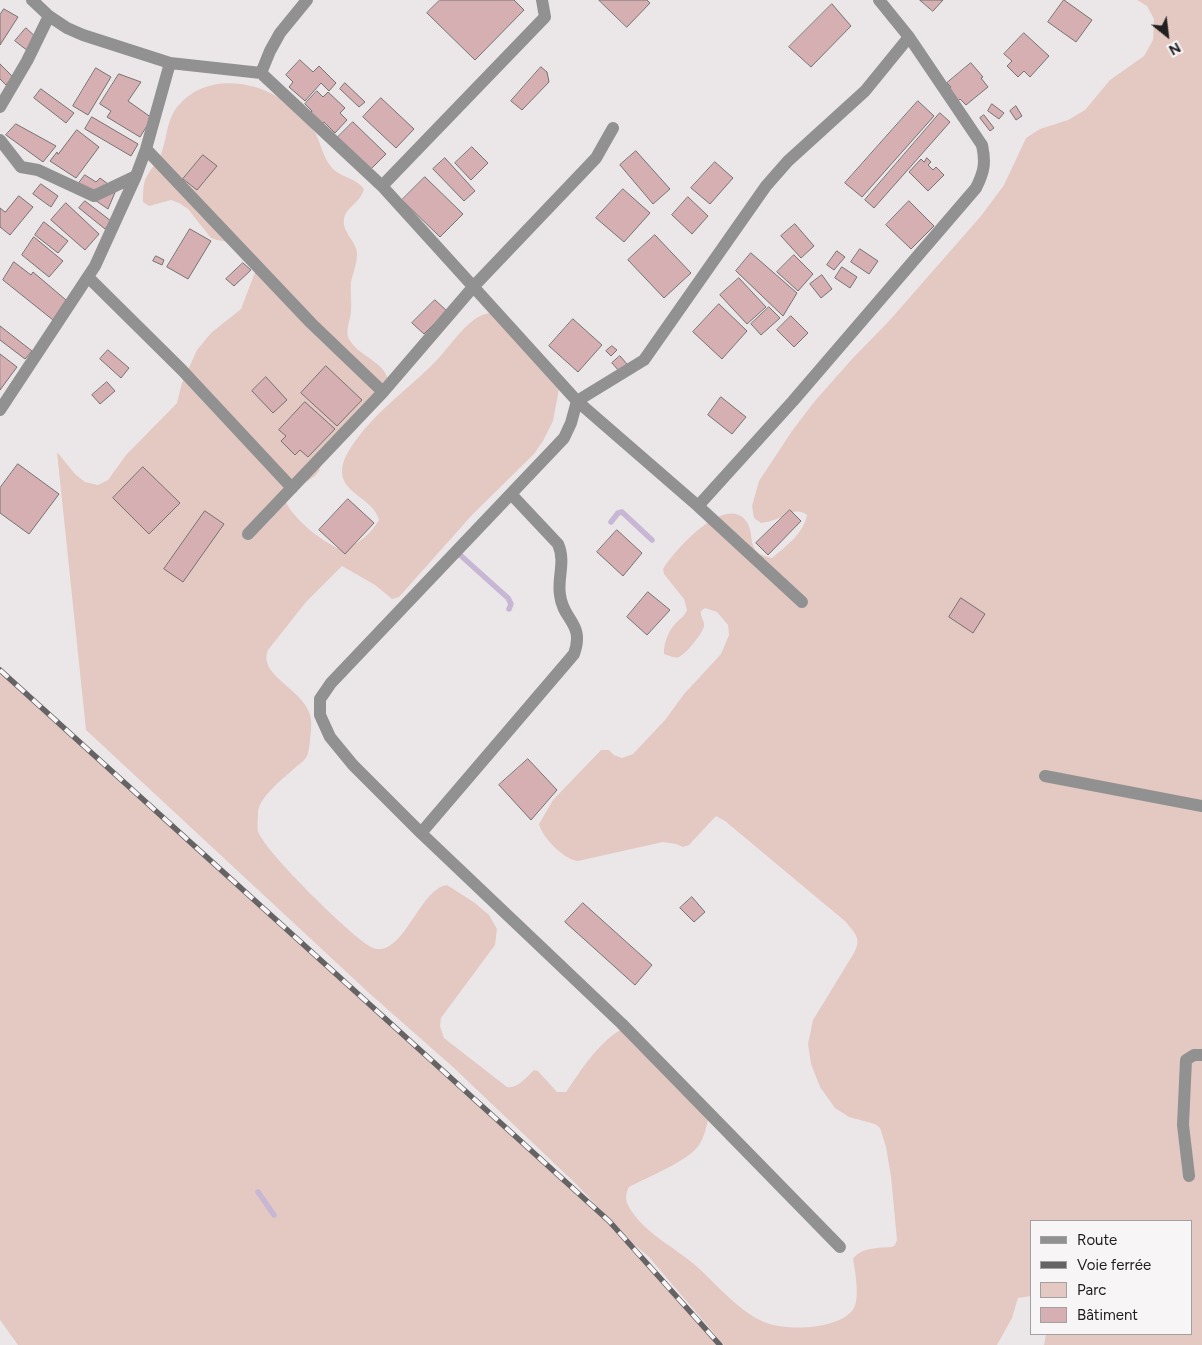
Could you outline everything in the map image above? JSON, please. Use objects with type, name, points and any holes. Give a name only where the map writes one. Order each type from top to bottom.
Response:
[{"type":"street","points":[[32,0],[49,16],[83,36],[170,63],[261,73],[382,186],[577,400],[698,506],[802,602]]},
{"type":"street","points":[[261,73],[280,33],[307,0]]},
{"type":"street","points":[[382,186],[546,18],[542,0]]},
{"type":"street","points":[[698,506],[793,401],[976,188],[983,173],[985,158],[982,145],[909,37],[879,0]]},
{"type":"street","points":[[0,107],[27,61],[49,16]]},
{"type":"street","points":[[840,1246],[622,1024],[421,833],[353,765],[330,737],[320,715],[320,699],[330,683],[564,438],[571,423],[577,400],[644,360],[766,186],[788,161],[864,91],[909,37]]},
{"type":"street","points":[[0,410],[95,266],[136,176],[146,149],[170,63]]},
{"type":"street","points":[[248,534],[384,392],[474,286],[596,158],[614,128]]},
{"type":"street","points":[[0,140],[21,168],[38,170],[94,196],[136,176]]},
{"type":"street","points":[[146,149],[311,323],[384,392]]},
{"type":"street","points":[[88,277],[182,370],[292,488]]},
{"type":"street","points":[[421,833],[574,654],[578,642],[576,630],[563,606],[560,595],[562,553],[558,544],[511,494]]},
{"type":"street","points":[[1046,776],[1202,806]]},
{"type":"street","points":[[1189,1176],[1183,1125],[1186,1060],[1194,1055],[1202,1055]]},
{"type":"green space","points":[[1137,0],[1202,0],[1202,1345],[1044,1345],[1046,1335],[1192,1335],[1192,1220],[1030,1220],[1030,1296],[1018,1298],[1012,1318],[997,1345],[724,1345],[648,1256],[630,1241],[576,1184],[454,1068],[369,993],[86,730],[57,452],[75,474],[85,482],[98,485],[108,480],[126,455],[177,403],[182,383],[197,350],[211,333],[241,309],[257,267],[230,242],[211,238],[188,209],[179,203],[171,200],[149,206],[143,202],[145,180],[161,154],[175,110],[187,97],[202,88],[218,84],[252,86],[283,100],[299,113],[312,128],[327,161],[333,169],[357,182],[364,189],[347,212],[344,220],[345,229],[357,250],[356,265],[351,282],[351,312],[347,333],[353,345],[386,373],[388,380],[324,450],[319,471],[315,476],[289,494],[286,502],[302,523],[318,536],[342,550],[358,542],[372,530],[379,520],[376,513],[352,491],[343,479],[342,467],[347,454],[372,420],[429,368],[465,328],[480,316],[490,313],[559,389],[553,421],[534,454],[472,515],[399,597],[392,599],[375,585],[342,566],[306,602],[268,650],[267,660],[271,670],[306,705],[311,717],[311,730],[309,750],[306,757],[273,788],[259,806],[258,831],[275,856],[309,892],[346,927],[371,947],[383,949],[393,943],[430,895],[438,888],[447,885],[475,903],[489,915],[497,929],[495,945],[441,1018],[440,1026],[444,1038],[507,1087],[518,1084],[534,1070],[538,1071],[557,1092],[566,1092],[599,1048],[624,1028],[708,1120],[706,1130],[699,1145],[687,1157],[629,1187],[626,1200],[634,1215],[650,1231],[695,1265],[735,1303],[752,1316],[771,1325],[797,1328],[825,1325],[837,1321],[847,1315],[856,1303],[853,1259],[865,1250],[892,1247],[897,1240],[891,1177],[886,1147],[880,1128],[875,1124],[849,1117],[835,1108],[820,1087],[811,1064],[808,1044],[813,1020],[854,953],[857,944],[855,933],[846,922],[725,821],[716,816],[689,845],[683,847],[663,842],[578,861],[566,857],[554,847],[544,835],[539,824],[553,800],[601,750],[609,750],[614,755],[622,758],[633,754],[665,720],[684,694],[721,654],[729,635],[728,625],[717,612],[705,608],[701,611],[704,624],[703,629],[690,648],[679,657],[664,654],[664,646],[669,633],[687,610],[684,599],[664,574],[663,569],[677,550],[700,528],[713,519],[726,514],[737,514],[746,521],[751,532],[754,548],[757,552],[772,558],[798,534],[807,515],[792,512],[775,520],[761,523],[754,518],[752,506],[759,481],[792,431],[814,402],[889,321],[981,216],[1004,185],[1026,138],[1040,129],[1068,120],[1085,110],[1110,80],[1144,56],[1153,40],[1154,19],[1147,6]]},
{"type":"green space","points":[[0,670],[609,1221],[720,1345],[18,1345],[0,1320]]},
{"type":"building","points":[[440,0],[514,0],[524,10],[475,60],[427,13]]},
{"type":"building","points":[[599,0],[647,0],[650,3],[627,27]]},
{"type":"building","points":[[920,0],[943,0],[933,11]]},
{"type":"building","points":[[1064,0],[1092,20],[1076,42],[1048,22]]},
{"type":"building","points":[[832,4],[851,26],[811,67],[789,47]]},
{"type":"building","points":[[4,9],[18,17],[0,45],[0,15]]},
{"type":"building","points":[[26,28],[38,39],[28,51],[15,41]]},
{"type":"building","points":[[1024,33],[1049,56],[1030,77],[1024,71],[1018,77],[1007,66],[1012,61],[1004,54]]},
{"type":"building","points":[[300,60],[313,72],[319,66],[336,83],[329,91],[321,83],[305,101],[289,87],[293,82],[286,75]]},
{"type":"building","points":[[971,63],[983,77],[981,78],[988,87],[966,105],[960,99],[958,101],[948,89],[951,87],[947,83]]},
{"type":"building","points":[[0,64],[13,77],[6,85],[0,79]]},
{"type":"building","points":[[541,67],[547,72],[549,82],[522,110],[511,101]]},
{"type":"building","points":[[96,68],[111,77],[88,115],[73,106]]},
{"type":"building","points":[[119,74],[141,82],[128,101],[152,118],[140,137],[107,117],[111,111],[100,104]]},
{"type":"building","points":[[345,83],[365,102],[359,107],[340,89]]},
{"type":"building","points":[[41,89],[74,113],[66,123],[34,98]]},
{"type":"building","points":[[317,91],[323,97],[328,92],[345,108],[340,113],[347,120],[335,133],[324,122],[321,126],[309,115],[312,111],[305,104]]},
{"type":"building","points":[[381,98],[414,129],[396,148],[363,117]]},
{"type":"building","points":[[918,101],[934,116],[862,197],[845,183]]},
{"type":"building","points":[[992,104],[1004,113],[999,119],[988,111]]},
{"type":"building","points":[[1016,106],[1022,116],[1016,120],[1010,111]]},
{"type":"building","points":[[940,113],[950,122],[874,208],[865,200]]},
{"type":"building","points":[[984,115],[994,128],[990,131],[980,118]]},
{"type":"building","points":[[92,117],[138,144],[131,156],[85,129]]},
{"type":"building","points":[[353,122],[386,154],[370,170],[337,138]]},
{"type":"building","points":[[16,124],[56,146],[43,162],[6,135]]},
{"type":"building","points":[[77,130],[99,147],[76,178],[50,161]]},
{"type":"building","points":[[472,147],[488,163],[471,180],[455,163]]},
{"type":"building","points":[[636,151],[670,189],[653,204],[620,165]]},
{"type":"building","points":[[203,155],[217,166],[197,190],[183,179]]},
{"type":"building","points":[[445,158],[475,191],[464,201],[433,169]]},
{"type":"building","points":[[927,158],[931,162],[928,165],[933,170],[936,167],[944,175],[928,191],[909,172],[921,159],[924,162]]},
{"type":"building","points":[[715,162],[733,178],[710,204],[691,188]]},
{"type":"building","points":[[85,175],[96,182],[100,178],[116,190],[108,209],[76,187]]},
{"type":"building","points":[[425,177],[463,214],[440,237],[402,200]]},
{"type":"building","points":[[41,184],[58,196],[51,207],[33,194]]},
{"type":"building","points":[[623,189],[650,213],[624,242],[596,218]]},
{"type":"building","points":[[19,196],[33,207],[10,235],[0,227],[0,208],[5,212]]},
{"type":"building","points":[[688,197],[708,216],[692,234],[672,215]]},
{"type":"building","points":[[85,201],[111,221],[105,229],[79,208]]},
{"type":"building","points":[[909,201],[934,226],[911,249],[886,225]]},
{"type":"building","points":[[66,203],[99,234],[85,250],[51,220]]},
{"type":"building","points":[[44,222],[68,241],[58,253],[35,235]]},
{"type":"building","points":[[795,224],[814,246],[801,258],[781,236]]},
{"type":"building","points":[[190,229],[211,241],[188,279],[167,267]]},
{"type":"building","points":[[655,235],[691,273],[664,298],[628,260]]},
{"type":"building","points":[[34,237],[63,261],[49,277],[22,255]]},
{"type":"building","points":[[860,249],[878,261],[869,274],[851,262]]},
{"type":"building","points":[[837,251],[845,257],[834,270],[827,265]]},
{"type":"building","points":[[751,253],[797,293],[783,316],[736,271]]},
{"type":"building","points":[[794,255],[813,274],[798,291],[777,272]]},
{"type":"building","points":[[156,256],[164,260],[162,265],[153,261]]},
{"type":"building","points":[[14,262],[31,275],[33,272],[66,300],[53,320],[3,280]]},
{"type":"building","points":[[243,263],[251,270],[234,286],[226,279]]},
{"type":"building","points":[[842,267],[857,277],[850,288],[835,278]]},
{"type":"building","points":[[822,275],[832,289],[821,298],[810,284]]},
{"type":"building","points":[[739,278],[766,307],[747,324],[720,295]]},
{"type":"building","points":[[435,300],[447,311],[424,334],[412,323]]},
{"type":"building","points":[[719,304],[747,331],[722,359],[693,332]]},
{"type":"building","points":[[769,307],[780,318],[761,335],[751,324]]},
{"type":"building","points":[[791,316],[808,333],[794,347],[777,330]]},
{"type":"building","points":[[573,319],[602,345],[578,372],[549,346]]},
{"type":"building","points":[[0,326],[32,351],[25,359],[0,340]]},
{"type":"building","points":[[612,346],[617,350],[611,356],[606,351]]},
{"type":"building","points":[[108,350],[129,368],[121,378],[100,359]]},
{"type":"building","points":[[0,354],[17,367],[0,390]]},
{"type":"building","points":[[620,356],[627,364],[619,371],[612,363]]},
{"type":"building","points":[[326,366],[362,400],[337,426],[301,393]]},
{"type":"building","points":[[266,377],[287,400],[273,413],[252,391]]},
{"type":"building","points":[[107,382],[115,391],[100,404],[92,395]]},
{"type":"building","points":[[721,397],[746,417],[732,434],[708,415]]},
{"type":"building","points":[[305,402],[335,429],[308,457],[300,450],[295,455],[281,441],[286,436],[279,430]]},
{"type":"building","points":[[18,464],[59,494],[29,534],[0,513],[0,488]]},
{"type":"building","points":[[143,467],[180,503],[149,534],[113,498]]},
{"type":"building","points":[[348,499],[374,523],[345,554],[319,530]]},
{"type":"building","points":[[790,510],[801,521],[768,555],[756,543]]},
{"type":"building","points":[[205,511],[224,524],[183,582],[164,569]]},
{"type":"building","points":[[617,530],[642,553],[623,576],[597,552]]},
{"type":"building","points":[[648,592],[670,610],[647,635],[627,617]]},
{"type":"building","points":[[961,598],[985,614],[973,633],[949,617]]},
{"type":"building","points":[[528,759],[557,790],[531,820],[499,785]]},
{"type":"building","points":[[692,897],[705,912],[694,922],[680,908]]},
{"type":"building","points":[[583,903],[652,965],[635,985],[565,922]]},
{"type":"waterway","points":[[611,522],[618,513],[622,512],[652,540]]},
{"type":"waterway","points":[[459,554],[508,598],[511,604],[509,609]]},
{"type":"waterway","points":[[258,1192],[274,1215]]},
{"type":"railway","points":[[0,670],[609,1221],[720,1345]]}]
